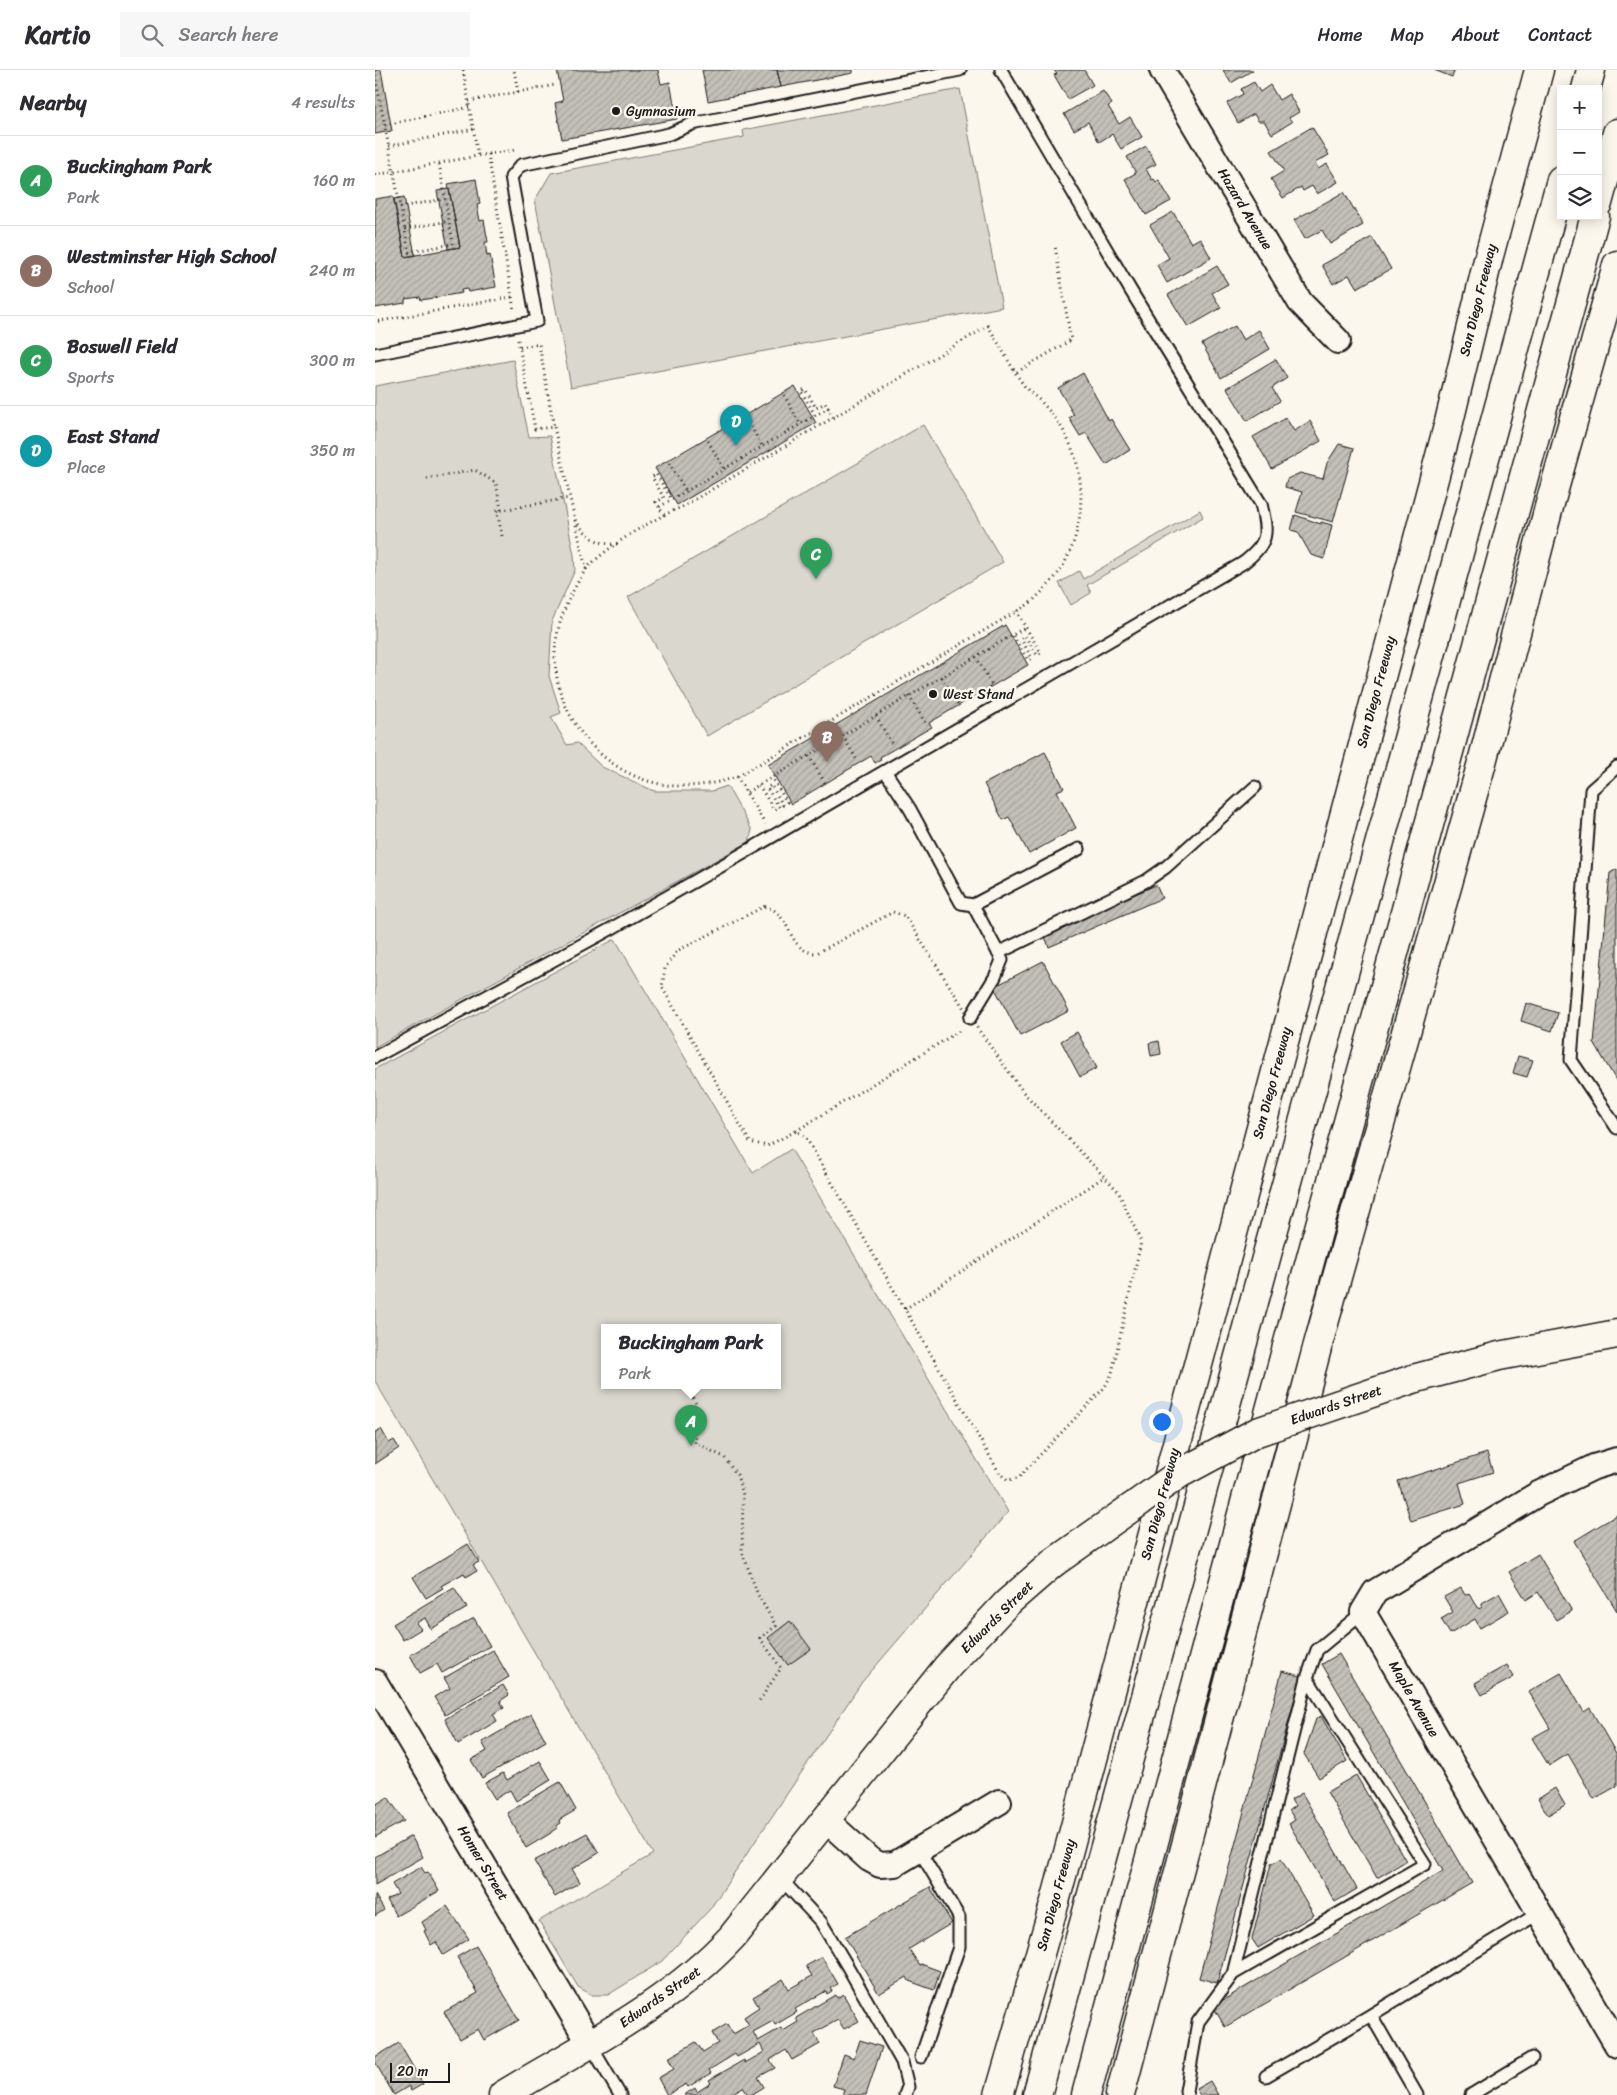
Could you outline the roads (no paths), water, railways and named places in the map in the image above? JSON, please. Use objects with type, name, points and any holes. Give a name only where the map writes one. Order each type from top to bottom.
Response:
[{"type":"main road","name":"San Diego Freeway","points":[[999,2095],[1058,1888],[1449,422],[1489,256],[1539,70]]},
{"type":"main road","points":[[1587,85],[1591,70]]},
{"type":"main road","points":[[1602,187],[1617,133]]},
{"type":"main road","points":[[1037,2095],[1557,195]]},
{"type":"main road","points":[[1087,2095],[1298,1308],[1594,220]]},
{"type":"main road","points":[[1119,2095],[1317,1348],[1481,766],[1549,507],[1617,265]]},
{"type":"main road","name":"Edwards Street","points":[[503,2095],[590,2044],[688,1980],[711,1960],[732,1937],[948,1666],[1007,1603],[1053,1563],[1179,1474],[1257,1432],[1413,1379],[1499,1356],[1617,1334]]},
{"type":"street","name":"Hazard Avenue","points":[[1162,70],[1300,302],[1338,341]]},
{"type":"street","points":[[1363,1612],[1375,1592],[1538,1494],[1594,1466],[1617,1460]]},
{"type":"street","name":"Maple Avenue","points":[[1363,1612],[1617,2045]]},
{"type":"street","name":"Homer Street","points":[[375,1682],[590,2044]]},
{"type":"street","points":[[826,1820],[869,1859],[880,1865],[895,1864],[999,1802]]},
{"type":"lane","points":[[375,354],[537,321],[511,177],[521,165],[669,134],[692,124],[961,70]]},
{"type":"lane","points":[[375,1057],[607,931],[773,837],[1243,563],[1255,554],[1263,541],[1267,529],[1261,504],[1131,291],[1001,70]]},
{"type":"lane","points":[[1617,767],[1591,790],[1571,1060],[1617,1128]]},
{"type":"lane","points":[[885,772],[910,809],[961,903],[973,904],[1079,849]]},
{"type":"lane","points":[[998,953],[1145,881],[1166,867],[1255,787]]},
{"type":"lane","points":[[972,1020],[995,978],[1002,960],[973,904]]},
{"type":"lane","points":[[1187,2095],[1186,2091],[1198,2022],[1233,1974],[1307,1678],[1317,1650],[1363,1612]]},
{"type":"lane","points":[[1233,1974],[1425,1864],[1307,1678]]},
{"type":"lane","points":[[919,1850],[959,1917],[960,1930],[959,1946],[921,2057]]},
{"type":"lane","points":[[779,1876],[821,1922],[849,1968],[902,2062],[908,2087],[905,2095]]},
{"type":"lane","points":[[1266,2076],[1539,1913]]},
{"type":"lane","points":[[1371,2014],[1417,2095]]},
{"type":"lane","points":[[590,2044],[620,2095]]},
{"type":"lane","points":[[1471,2095],[1532,2058]]},
{"type":"place","name":"Gymnasium","points":[[616,111]]},
{"type":"place","name":"East Stand","points":[[736,446]]},
{"type":"place","name":"Boswell Field","points":[[816,579]]},
{"type":"place","name":"West Stand","points":[[933,694]]},
{"type":"place","name":"Westminster High School","points":[[827,762]]},
{"type":"place","name":"Buckingham Park","points":[[691,1446]]}]
